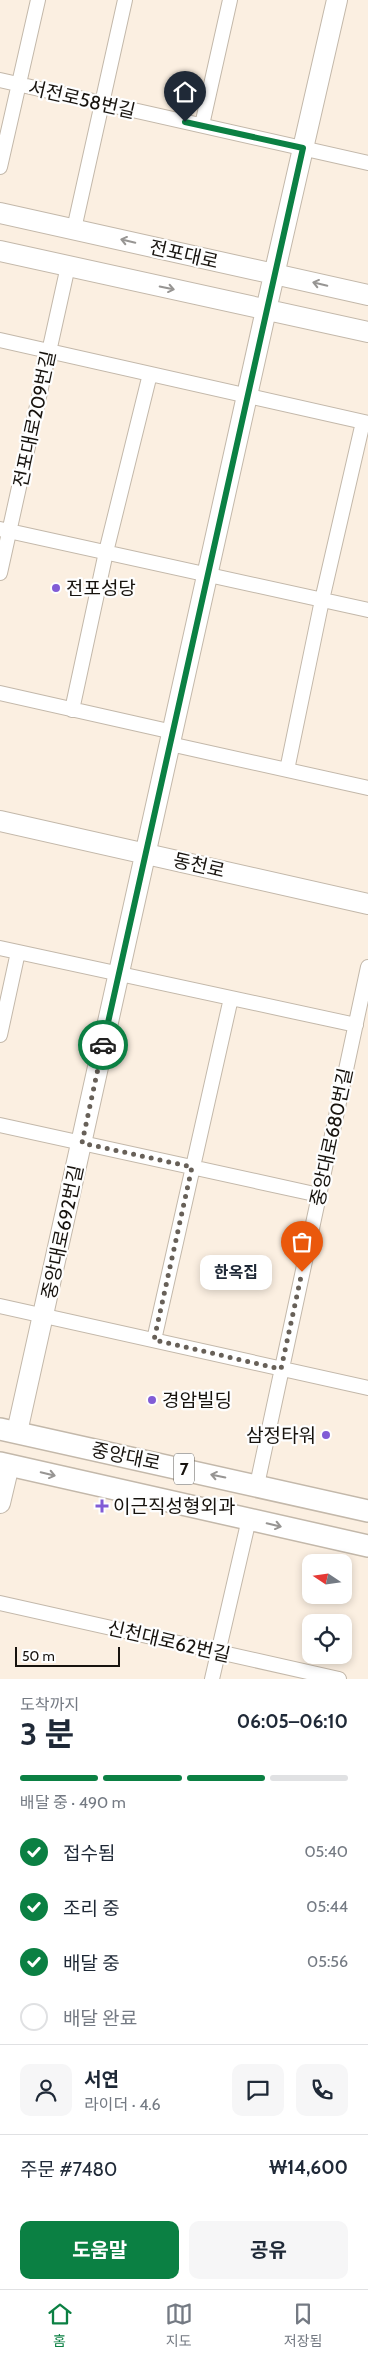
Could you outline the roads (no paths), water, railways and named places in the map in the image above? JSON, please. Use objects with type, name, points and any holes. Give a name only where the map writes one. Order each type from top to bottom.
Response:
[{"type":"main road","name":"중앙대로","points":[[9,1430],[368,1511]]},
{"type":"main road","name":"중앙대로","points":[[5,1464],[368,1546]]},
{"type":"street","points":[[0,167],[38,0]]},
{"type":"street","points":[[74,229],[125,0]]},
{"type":"street","points":[[202,126],[230,0]]},
{"type":"street","name":"중앙대로692번길","points":[[9,1430],[43,1316],[274,274],[337,0]]},
{"type":"street","name":"서전로58번길","points":[[0,80],[368,163]]},
{"type":"street","name":"전포대로","points":[[0,213],[368,295]]},
{"type":"street","name":"전포대로","points":[[0,251],[368,332]]},
{"type":"street","name":"전포대로209번길","points":[[0,573],[5,530],[68,266]]},
{"type":"street","points":[[0,340],[365,422],[322,600],[287,770]]},
{"type":"street","points":[[72,710],[106,552],[150,374]]},
{"type":"street","points":[[5,530],[368,610]]},
{"type":"street","points":[[0,693],[72,710],[287,770],[368,788]]},
{"type":"street","name":"동천로","points":[[0,821],[368,904]]},
{"type":"street","points":[[0,948],[356,1025]]},
{"type":"street","points":[[0,1034],[18,952]]},
{"type":"street","name":"중앙대로680번길","points":[[257,1485],[368,967]]},
{"type":"street","points":[[154,1340],[231,998]]},
{"type":"street","points":[[0,1125],[319,1195]]},
{"type":"street","points":[[0,1306],[368,1388]]},
{"type":"street","points":[[0,1503],[5,1464]]},
{"type":"street","points":[[212,1679],[249,1519]]},
{"type":"street","name":"신천대로62번길","points":[[0,1603],[339,1679]]},
{"type":"place","name":"전포성당","points":[[56,588]]},
{"type":"place","name":"한옥집","points":[[302,1272]]},
{"type":"place","name":"경암빌딩","points":[[152,1400]]},
{"type":"place","name":"삼정타워","points":[[326,1435]]},
{"type":"place","name":"이근직성형외과","points":[[102,1506]]}]
